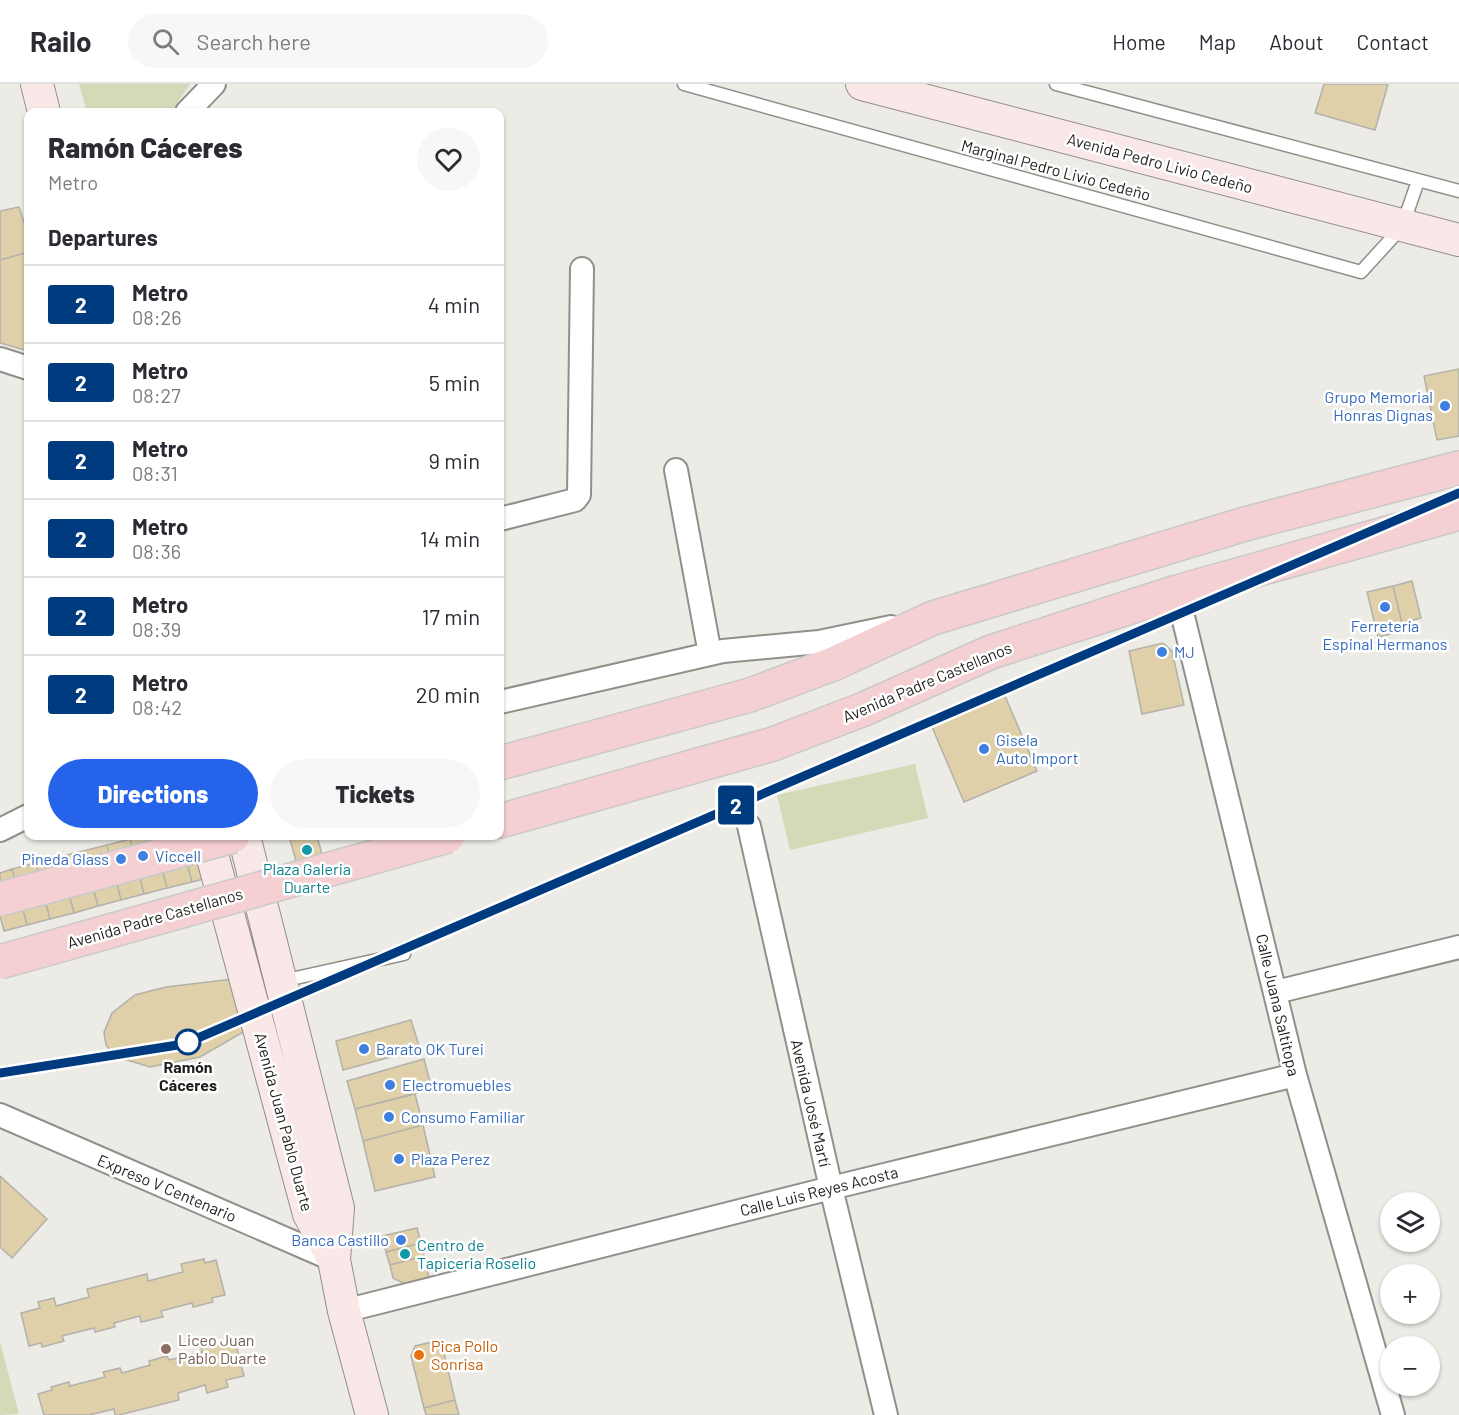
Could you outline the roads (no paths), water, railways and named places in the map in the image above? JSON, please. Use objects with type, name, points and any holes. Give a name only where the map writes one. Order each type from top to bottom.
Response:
[{"type":"main road","points":[[38,84],[43,108]]},
{"type":"main road","name":"Avenida Pedro Livio Cedeño","points":[[862,84],[1402,227],[1459,240]]},
{"type":"main road","points":[[1402,227],[1459,256]]},
{"type":"main road","points":[[504,762],[750,695],[833,664],[933,618],[1245,524],[1459,468]]},
{"type":"main road","name":"Avenida Padre Castellanos","points":[[504,820],[773,744],[864,709],[991,652],[1177,592],[1459,513]]},
{"type":"main road","name":"Avenida Juan Pablo Duarte","points":[[208,840],[309,1214],[334,1260]]},
{"type":"main road","points":[[0,899],[218,840]]},
{"type":"main road","name":"Avenida Juan Pablo Duarte","points":[[245,840],[338,1208],[334,1260]]},
{"type":"main road","name":"Avenida Padre Castellanos","points":[[0,962],[434,840]]},
{"type":"main road","points":[[334,1260],[344,1311],[372,1415]]},
{"type":"street","points":[[191,108],[214,84]]},
{"type":"street","points":[[504,518],[575,500],[579,495],[582,268]]},
{"type":"street","points":[[0,359],[24,367]]},
{"type":"street","points":[[676,470],[710,654]]},
{"type":"street","name":"Calle Juana Saltitopa","points":[[1177,592],[1276,992],[1294,1075],[1393,1415]]},
{"type":"street","points":[[504,701],[710,654],[819,642],[933,618]]},
{"type":"street","name":"Avenida José Martí","points":[[749,826],[831,1188],[886,1415]]},
{"type":"street","points":[[1276,992],[1459,947]]},
{"type":"street","name":"Calle Luis Reyes Acosta","points":[[344,1311],[831,1188],[1294,1075]]},
{"type":"street","name":"Expreso V Centenario","points":[[0,1115],[334,1260]]},
{"type":"lane","name":"Marginal Pedro Livio Cedeño","points":[[684,84],[1361,272],[1402,227]]},
{"type":"lane","points":[[1056,84],[1459,191]]},
{"type":"lane","points":[[1402,227],[1418,181]]},
{"type":"lane","points":[[281,981],[404,954]]},
{"type":"metro line","name":"2","points":[[0,1073],[184,1044],[1459,493]]},
{"type":"place","name":"Grupo Memorial Honras Dignas","points":[[1445,406]]},
{"type":"place","name":"Ferretería Espinal Hermanos","points":[[1385,607]]},
{"type":"place","name":"MJ","points":[[1162,652]]},
{"type":"place","name":"Gisela Auto Import","points":[[984,749]]},
{"type":"place","name":"Plaza Galeria Duarte","points":[[307,850]]},
{"type":"place","name":"Viccell","points":[[143,856]]},
{"type":"place","name":"Pineda Glass","points":[[121,859]]},
{"type":"place","name":"Ramón Cáceres","points":[[188,1042]]},
{"type":"place","name":"Barato OK Turei","points":[[364,1049]]},
{"type":"place","name":"Electromuebles","points":[[390,1085]]},
{"type":"place","name":"Consumo Familiar","points":[[389,1117]]},
{"type":"place","name":"Plaza Perez","points":[[399,1159]]},
{"type":"place","name":"Banca Castillo","points":[[401,1240]]},
{"type":"place","name":"Centro de Tapiceria Roselio","points":[[405,1254]]},
{"type":"place","name":"Liceo Juan Pablo Duarte","points":[[166,1349]]},
{"type":"place","name":"Pica Pollo Sonrisa","points":[[419,1355]]}]
